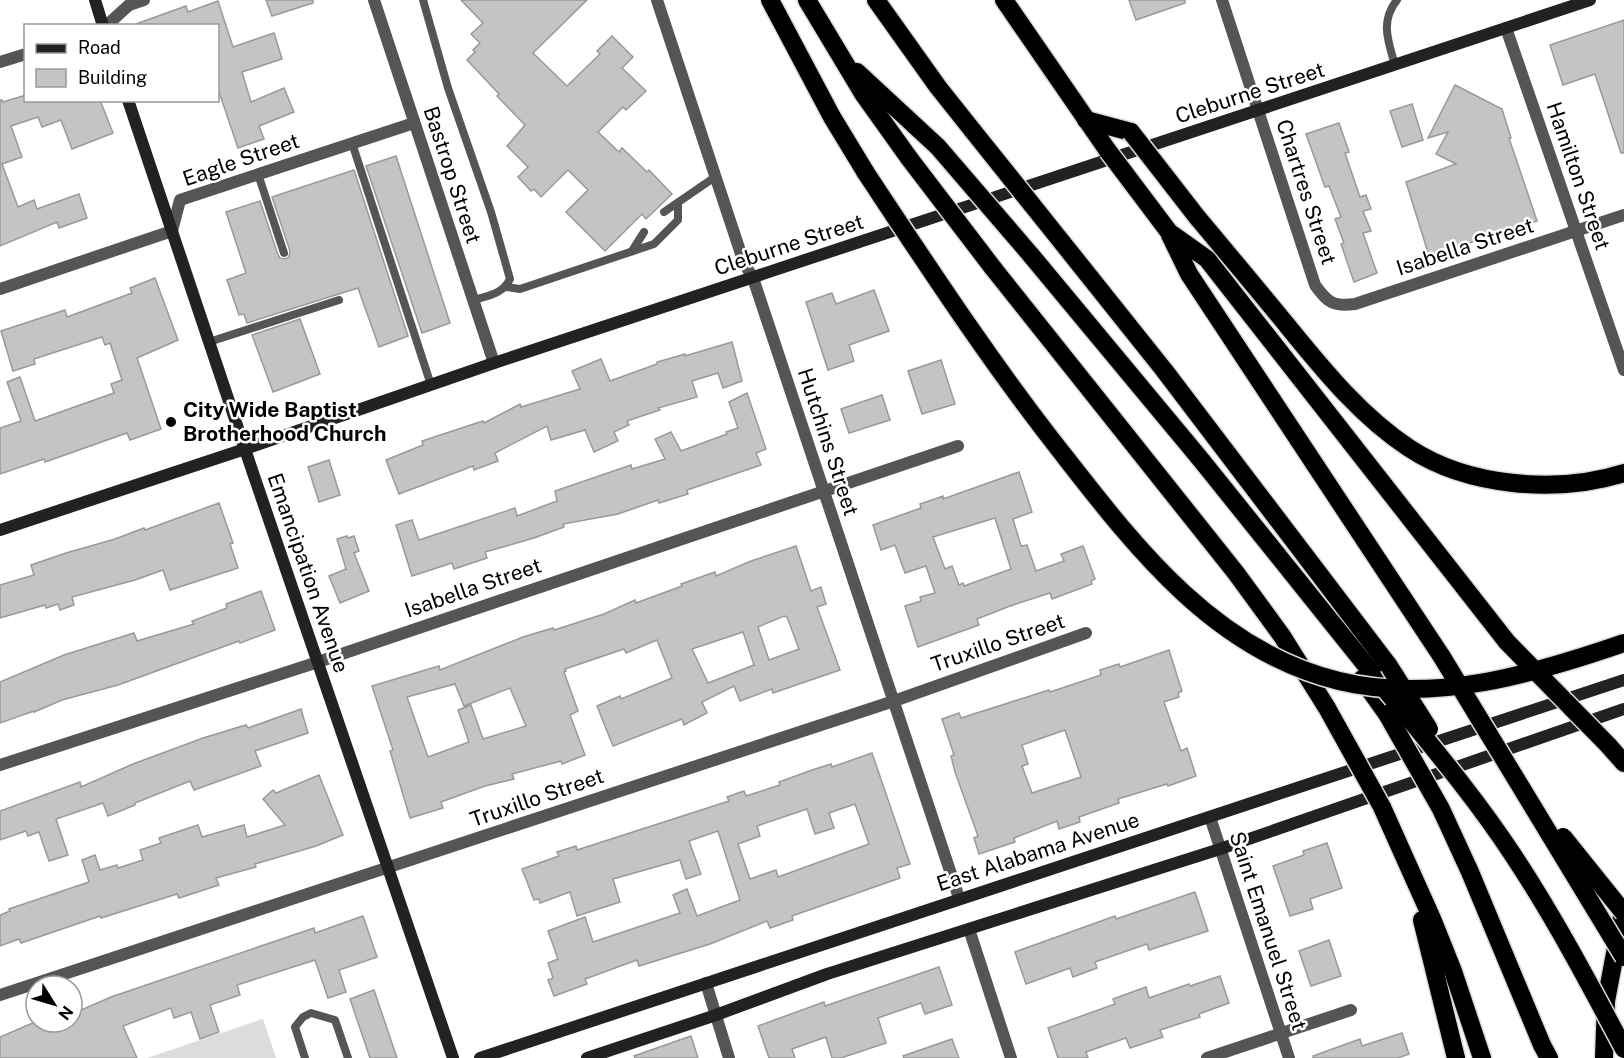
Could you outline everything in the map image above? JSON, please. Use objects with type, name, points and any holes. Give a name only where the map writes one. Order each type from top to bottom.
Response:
[{"type":"highway","points":[[770,0],[832,117],[866,173],[975,337],[1114,520],[1182,593],[1219,623],[1268,653],[1310,672],[1340,681],[1376,686],[1426,688],[1470,685],[1505,679],[1624,643]]},
{"type":"highway","points":[[807,0],[879,117],[909,158],[993,268],[1236,573],[1282,636],[1327,708],[1382,807],[1453,971],[1482,1058]]},
{"type":"highway","points":[[876,0],[932,79],[1172,380],[1389,666],[1421,714],[1459,779]]},
{"type":"highway","points":[[1004,0],[1108,151],[1169,232],[1189,274],[1442,657],[1624,957]]},
{"type":"highway","points":[[844,60],[938,147],[1030,254],[1202,461],[1264,541],[1459,779],[1513,855],[1559,930],[1624,1049]]},
{"type":"highway","points":[[1086,120],[1131,132],[1197,217],[1324,370],[1351,399],[1408,447],[1440,465],[1500,482],[1551,486],[1609,478],[1624,473]]},
{"type":"highway","points":[[1169,232],[1208,259],[1507,642],[1624,761]]},
{"type":"highway","points":[[1264,541],[1388,714],[1441,809],[1549,1058]]},
{"type":"highway","points":[[1509,767],[1624,913]]},
{"type":"highway","points":[[1410,869],[1456,1058]]},
{"type":"highway","points":[[1604,1058],[1606,1001],[1624,906]]},
{"type":"main road","points":[[95,0],[104,24]]},
{"type":"main road","name":"Cleburne Street","points":[[0,530],[494,363],[1590,0]]},
{"type":"main road","name":"Emancipation Avenue","points":[[129,102],[453,1058]]},
{"type":"main road","name":"East Alabama Avenue","points":[[480,1058],[1624,680]]},
{"type":"main road","points":[[587,1058],[716,1015],[827,974],[1220,849],[1619,711]]},
{"type":"street","points":[[107,24],[129,5],[144,0]]},
{"type":"street","name":"Bastrop Street","points":[[374,0],[494,363]]},
{"type":"street","name":"Hutchins Street","points":[[657,0],[744,263],[753,278],[959,898]]},
{"type":"street","name":"Chartres Street","points":[[1222,0],[1315,285],[1321,293]]},
{"type":"street","name":"Hamilton Street","points":[[1506,28],[1624,370]]},
{"type":"street","points":[[0,62],[24,55]]},
{"type":"street","name":"Eagle Street","points":[[172,231],[180,200],[414,123]]},
{"type":"street","name":"Isabella Street","points":[[1321,293],[1329,302],[1340,306],[1354,304],[1624,215]]},
{"type":"street","points":[[0,289],[172,231]]},
{"type":"street","name":"Isabella Street","points":[[0,765],[318,662],[958,446]]},
{"type":"street","name":"Truxillo Street","points":[[0,995],[894,701],[1086,633]]},
{"type":"street","name":"Saint Emanuel Street","points":[[1210,817],[1289,1058]]},
{"type":"street","points":[[969,929],[1011,1058]]},
{"type":"street","points":[[706,983],[729,1058]]},
{"type":"street","points":[[1207,1058],[1351,1010]]},
{"type":"lane","points":[[423,0],[448,88],[494,222],[510,279],[506,287],[497,293],[473,300]]},
{"type":"lane","points":[[1395,65],[1385,29],[1387,16],[1397,0]]},
{"type":"lane","points":[[352,143],[431,385]]},
{"type":"lane","points":[[258,174],[284,253]]},
{"type":"lane","points":[[664,212],[715,177]]},
{"type":"lane","points":[[506,287],[520,289],[654,244],[678,220],[678,203]]},
{"type":"lane","points":[[632,251],[644,232]]},
{"type":"lane","points":[[209,342],[339,300]]},
{"type":"lane","points":[[305,1058],[295,1027],[303,1017],[311,1013],[335,1020],[348,1058]]},
{"type":"shaded area","points":[[263,1019],[276,1058],[147,1058]]},
{"type":"building","points":[[266,0],[313,0],[313,3],[272,16]]},
{"type":"building","points":[[461,0],[587,0],[533,53],[567,86],[600,54],[597,51],[612,36],[633,57],[622,68],[646,91],[626,110],[623,107],[598,132],[619,152],[622,148],[647,172],[649,170],[672,194],[646,219],[642,214],[605,251],[566,212],[588,190],[568,170],[541,197],[534,189],[531,191],[518,177],[528,167],[507,146],[525,125],[467,60],[480,43],[471,34],[483,23]]},
{"type":"building","points":[[1129,0],[1185,0],[1185,3],[1136,20]]},
{"type":"building","points":[[218,1],[233,47],[274,33],[282,59],[242,72],[251,102],[284,88],[294,112],[259,126],[264,139],[238,148],[219,92],[219,24],[136,24],[186,6],[188,12]]},
{"type":"building","points":[[1624,20],[1624,153],[1621,153],[1595,74],[1563,85],[1550,45]]},
{"type":"building","points":[[1455,85],[1502,109],[1511,138],[1509,138],[1537,221],[1429,256],[1406,182],[1456,164],[1436,154],[1448,132],[1428,138]]},
{"type":"building","points":[[24,96],[24,102],[101,102],[113,133],[72,149],[61,120],[42,127],[38,117],[11,126],[22,157],[2,164],[18,207],[34,200],[37,209],[79,194],[87,218],[59,228],[57,222],[0,246],[0,100],[3,102]]},
{"type":"building","points":[[1412,104],[1423,140],[1402,147],[1390,111]]},
{"type":"building","points":[[1339,123],[1349,152],[1345,153],[1360,197],[1366,195],[1371,209],[1363,211],[1371,231],[1363,233],[1377,273],[1354,282],[1335,219],[1341,217],[1329,186],[1325,187],[1306,134]]},
{"type":"building","points":[[396,156],[450,323],[422,333],[366,166]]},
{"type":"building","points":[[354,170],[408,336],[379,347],[358,288],[247,323],[244,314],[239,315],[227,280],[246,273],[226,212],[260,201],[278,255],[285,259],[289,257],[290,251],[272,197]]},
{"type":"building","points":[[155,278],[178,340],[137,358],[161,429],[130,440],[127,433],[45,462],[44,459],[0,474],[0,428],[21,421],[7,382],[20,377],[35,421],[114,393],[111,384],[122,380],[110,343],[105,345],[102,337],[34,359],[35,364],[13,371],[1,331],[65,310],[67,317],[132,293],[130,288]]},
{"type":"building","points":[[874,290],[889,331],[849,345],[854,361],[828,370],[806,302],[832,293],[836,304]]},
{"type":"building","points":[[300,319],[320,374],[273,392],[252,335]]},
{"type":"building","points":[[732,342],[742,381],[723,388],[718,373],[692,381],[697,397],[658,408],[660,410],[627,421],[629,425],[614,432],[618,441],[594,452],[585,430],[551,440],[547,426],[495,453],[498,461],[474,470],[473,466],[399,494],[386,460],[423,445],[422,441],[483,421],[484,423],[520,404],[521,407],[580,389],[572,371],[601,359],[610,381],[657,364],[657,362]]},
{"type":"building","points":[[941,360],[955,404],[922,414],[908,371]]},
{"type":"building","points":[[747,393],[766,449],[756,453],[761,465],[687,490],[688,494],[659,503],[658,500],[618,514],[563,524],[564,527],[534,538],[485,552],[487,558],[454,569],[452,563],[412,576],[396,525],[412,520],[419,540],[515,508],[517,516],[557,501],[555,491],[631,465],[632,469],[665,459],[655,439],[671,432],[681,451],[738,428],[729,402]]},
{"type":"building","points":[[882,395],[890,420],[849,433],[841,409]]},
{"type":"building","points":[[329,460],[340,495],[319,502],[308,467]]},
{"type":"building","points":[[1019,472],[1032,512],[1013,519],[1021,546],[1027,545],[1036,571],[1064,561],[1061,554],[1083,546],[1095,579],[1091,581],[1092,584],[1052,599],[1050,593],[1010,606],[977,619],[979,625],[918,647],[905,606],[921,601],[920,597],[935,593],[926,566],[905,573],[895,545],[881,550],[873,525],[921,508],[920,504],[943,496],[943,499]],"holes":[[[995,518],[1011,569],[964,586],[963,583],[959,585],[952,566],[945,569],[933,537]]]},
{"type":"building","points":[[219,503],[233,543],[230,544],[238,568],[170,590],[163,570],[72,597],[74,605],[60,610],[58,604],[46,608],[45,605],[0,618],[0,585],[34,575],[31,565],[144,528],[145,530]]},
{"type":"building","points":[[347,536],[348,538],[354,536],[359,551],[354,553],[369,591],[340,603],[329,576],[346,569],[337,539]]},
{"type":"building","points":[[796,546],[811,591],[821,587],[826,604],[817,607],[840,670],[773,693],[772,689],[740,701],[734,686],[702,702],[707,713],[684,725],[682,719],[613,746],[597,706],[620,696],[621,699],[672,678],[657,640],[626,653],[624,649],[565,669],[564,672],[578,711],[570,715],[585,755],[562,764],[561,761],[512,774],[514,779],[485,786],[441,802],[443,808],[410,818],[390,751],[393,750],[372,686],[439,666],[440,670],[523,637],[604,614],[635,600],[636,603],[682,586],[681,584],[715,572],[716,576]],"holes":[[[784,616],[787,617],[799,649],[769,660],[758,627]],[[743,632],[754,665],[708,683],[692,649]],[[455,684],[464,706],[510,688],[526,726],[483,739],[471,705],[458,710],[469,742],[428,757],[407,697]]]},
{"type":"building","points":[[261,591],[275,630],[118,685],[62,700],[0,723],[0,682],[64,655],[134,633],[137,641],[194,624],[192,621],[227,608],[226,604]]},
{"type":"building","points":[[1169,650],[1182,691],[1178,693],[1179,697],[1164,702],[1181,751],[1187,748],[1196,776],[1118,799],[1119,803],[1079,817],[1080,822],[1059,829],[1057,821],[1014,838],[1015,842],[979,854],[974,838],[978,836],[955,772],[951,756],[954,755],[942,719],[959,713],[961,718],[1049,690],[1050,692],[1101,675],[1100,670],[1119,664],[1120,667]],"holes":[[[1065,730],[1081,777],[1032,793],[1022,766],[1028,764],[1022,745]]]},
{"type":"building","points":[[301,709],[308,733],[255,751],[261,766],[194,790],[190,781],[108,816],[103,803],[56,819],[68,855],[49,861],[39,832],[28,836],[26,831],[0,840],[0,811],[80,782],[81,787],[133,764],[203,738],[246,725],[248,728]]},
{"type":"building","points":[[872,753],[910,864],[897,868],[900,878],[792,916],[793,920],[770,928],[767,921],[710,944],[639,966],[637,960],[585,979],[587,984],[554,996],[548,980],[553,978],[548,963],[558,959],[548,931],[585,917],[593,942],[680,913],[673,895],[687,889],[697,916],[740,900],[718,831],[689,841],[701,874],[686,879],[680,860],[613,879],[620,902],[577,916],[570,892],[540,903],[539,899],[534,900],[522,869],[559,856],[557,852],[576,846],[577,850],[729,801],[727,797],[744,791],[746,796],[780,785],[779,782],[812,770],[831,764],[832,767]],"holes":[[[855,804],[869,844],[778,877],[776,870],[750,879],[738,844],[760,836],[757,826],[807,809],[815,834],[834,828],[829,813]]]},
{"type":"building","points":[[319,775],[343,835],[316,846],[255,864],[256,867],[216,878],[219,885],[179,898],[177,894],[101,918],[100,916],[21,943],[19,939],[0,946],[0,915],[10,911],[9,909],[89,882],[82,860],[95,855],[100,870],[117,865],[118,868],[143,860],[140,850],[161,843],[159,838],[198,825],[202,837],[244,825],[247,837],[285,825],[263,799],[273,790],[276,793]]},
{"type":"building","points":[[1327,843],[1342,888],[1310,899],[1313,909],[1290,916],[1273,866],[1304,855],[1303,851]]},
{"type":"building","points":[[1195,892],[1208,931],[1149,950],[1147,944],[1095,962],[1097,968],[1073,977],[1070,968],[1026,984],[1015,952],[1115,916],[1116,919]]},
{"type":"building","points":[[363,916],[377,957],[339,970],[346,992],[328,998],[315,960],[237,985],[240,995],[210,1005],[219,1032],[200,1039],[191,1012],[174,1018],[171,1008],[123,1026],[137,1058],[0,1058],[0,1037],[24,1027],[24,1034],[84,1034],[84,1009],[111,997],[314,928],[315,933]]},
{"type":"building","points":[[1329,940],[1341,976],[1311,986],[1299,951]]},
{"type":"building","points":[[939,967],[952,1005],[925,1014],[921,1003],[878,1018],[886,1043],[841,1058],[832,1058],[826,1037],[792,1049],[795,1058],[769,1058],[758,1026],[824,1002],[825,1006]]},
{"type":"building","points":[[1220,976],[1229,1003],[1199,1014],[1200,1017],[1160,1030],[1163,1037],[1130,1048],[1126,1038],[1086,1052],[1088,1058],[1058,1058],[1048,1028],[1115,1004],[1113,999],[1146,987],[1149,998]]},
{"type":"building","points":[[374,990],[397,1058],[370,1058],[350,999]]},
{"type":"building","points":[[1402,1033],[1409,1054],[1398,1058],[1313,1058],[1313,1056],[1360,1039],[1362,1046]]},
{"type":"building","points":[[691,1036],[698,1058],[635,1058],[634,1056]]},
{"type":"building","points":[[952,1039],[959,1058],[904,1058],[903,1056]]},
{"type":"place","name":"City Wide Baptist Brotherhood Church","points":[[171,422]]}]
